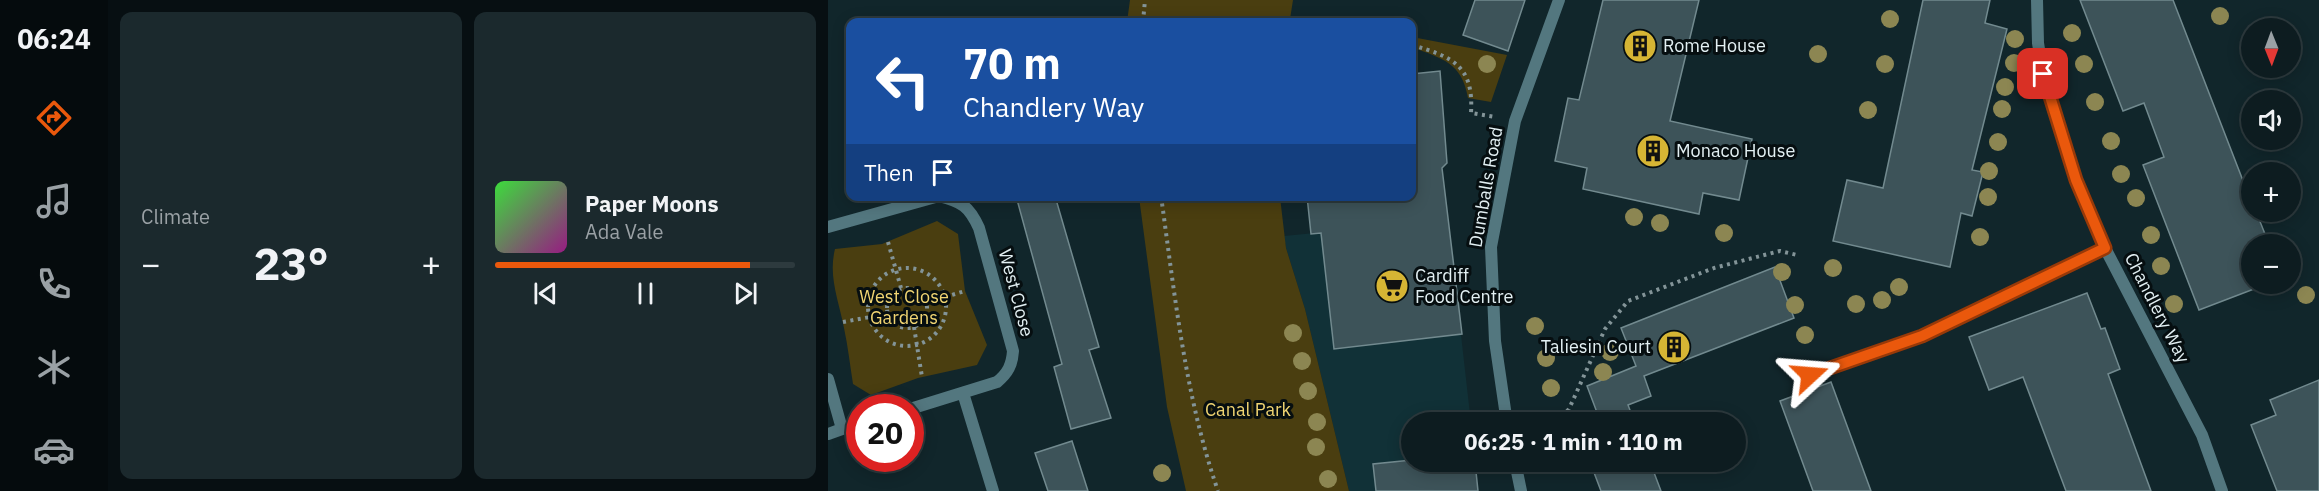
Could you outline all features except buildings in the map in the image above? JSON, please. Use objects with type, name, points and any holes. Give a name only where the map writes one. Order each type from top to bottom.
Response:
[{"type":"street","name":"Dumballs Road","points":[[1505,412],[1495,340],[1491,247],[1515,121],[1559,0]]},
{"type":"street","name":"Chandlery Way","points":[[2037,0],[2038,43],[2047,92],[2076,180],[2105,248],[2202,435],[2222,491]]},
{"type":"street","name":"West Close","points":[[828,227],[921,201]]},
{"type":"street","name":"West Close","points":[[924,405],[997,382],[1006,374],[1012,363],[1013,351],[979,228],[973,214],[959,201]]},
{"type":"street","points":[[1810,375],[1922,336],[2105,248]]},
{"type":"street","points":[[828,379],[842,429]]},
{"type":"street","points":[[963,393],[993,491]]},
{"type":"street","points":[[828,434],[846,428]]},
{"type":"street","points":[[1517,472],[1521,491]]},
{"type":"path","points":[[1143,18],[1145,0]]},
{"type":"path","points":[[1416,46],[1452,59],[1459,66],[1467,76],[1472,99],[1471,114],[1515,121]]},
{"type":"path","points":[[1162,201],[1182,348],[1193,405],[1205,453],[1218,491]]},
{"type":"path","points":[[888,242],[900,288]]},
{"type":"path","points":[[1566,412],[1605,329],[1628,301],[1714,268],[1780,251],[1797,255]]},
{"type":"path","points":[[913,268],[930,274],[942,288],[945,297],[947,305],[944,323],[933,337],[917,345],[900,346],[884,339],[873,326],[870,317],[868,309],[871,292],[880,279],[895,270],[913,268]]},
{"type":"path","points":[[900,288],[911,288],[921,292],[927,301],[928,311],[923,322],[914,327],[903,328],[893,323],[887,314],[887,303],[892,294],[900,288]]},
{"type":"path","points":[[945,297],[965,291]]},
{"type":"path","points":[[843,322],[870,317]]},
{"type":"path","points":[[914,327],[922,377]]},
{"type":"shaded area","points":[[1448,220],[1470,412],[1401,412],[1401,472],[1476,472],[1478,491],[1349,491],[1305,309],[1284,236]]},
{"type":"green space","points":[[1130,0],[1293,0],[1290,18],[1128,18]]},
{"type":"green space","points":[[1416,38],[1507,55],[1491,102],[1468,98],[1465,86],[1456,69],[1441,59],[1416,49]]},
{"type":"green space","name":"Canal Park","points":[[1140,201],[1280,201],[1286,248],[1305,309],[1349,491],[1186,491],[1167,407]]},
{"type":"green space","name":"West Close Gardens","points":[[937,221],[958,234],[965,291],[987,345],[977,365],[918,378],[874,394],[869,394],[853,384],[833,279],[835,249],[882,244]]},
{"type":"place","name":"Rome House","points":[[1640,46]]},
{"type":"place","name":"Monaco House","points":[[1653,151]]},
{"type":"place","name":"Cardiff Food Centre","points":[[1392,286]]},
{"type":"place","name":"Taliesin Court","points":[[1674,347]]},
{"type":"route","points":[[1810,375],[1922,336],[2105,248],[2076,180],[2043,74]]}]
